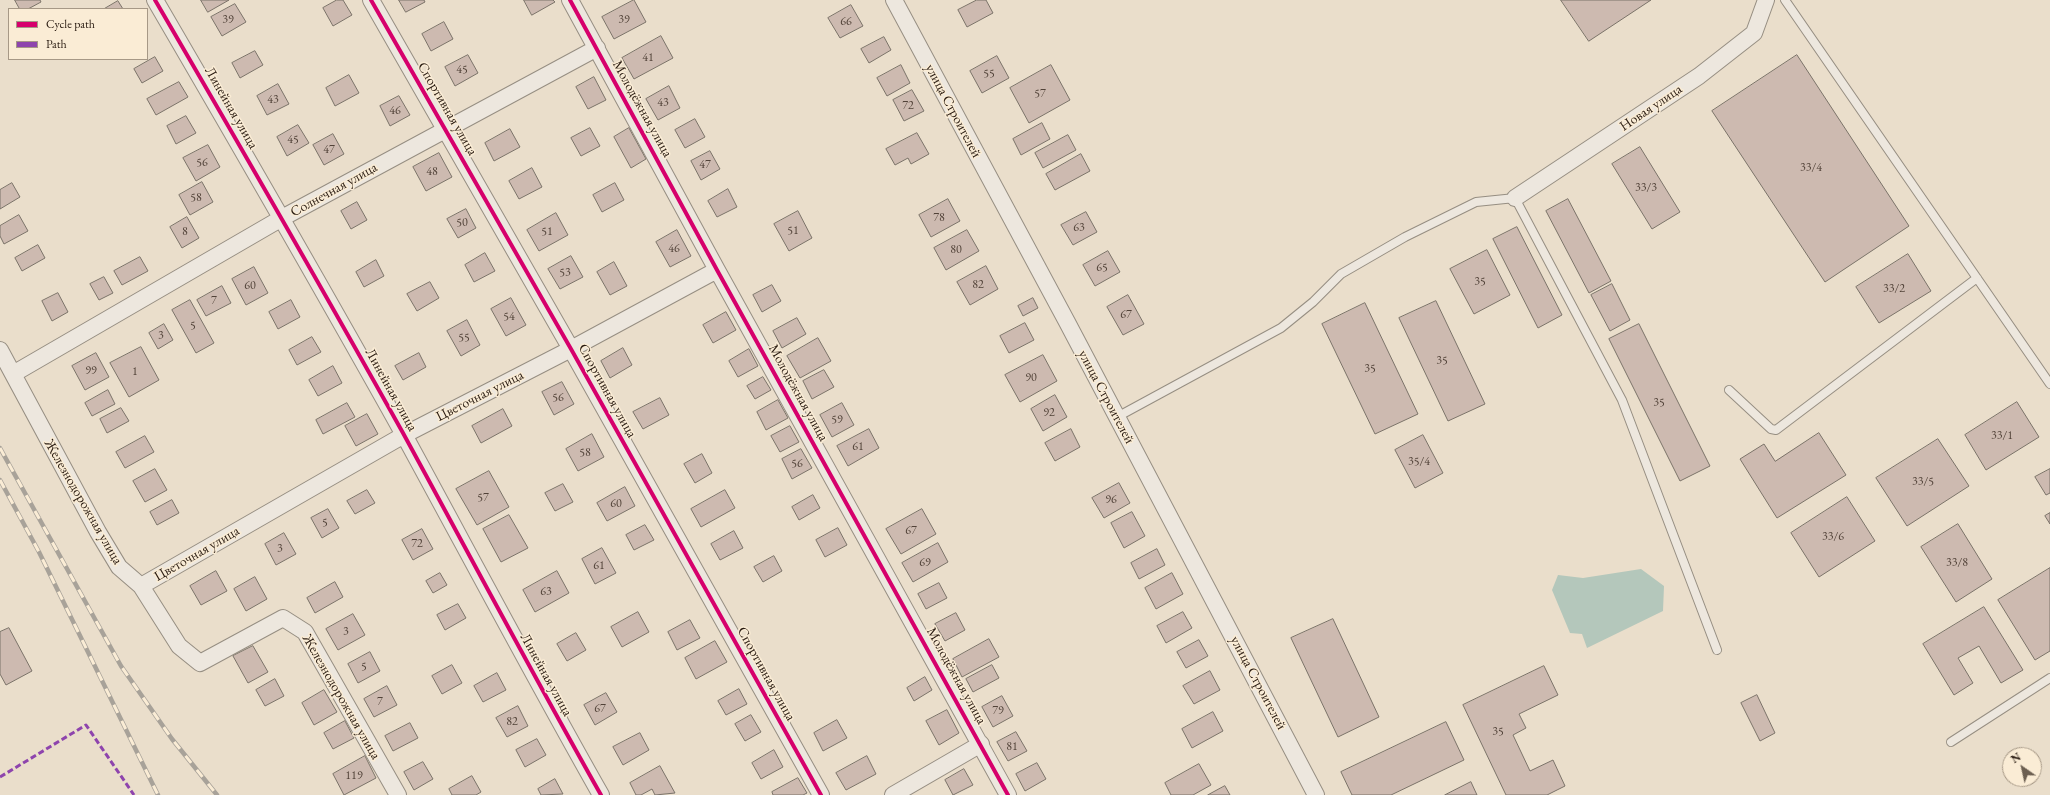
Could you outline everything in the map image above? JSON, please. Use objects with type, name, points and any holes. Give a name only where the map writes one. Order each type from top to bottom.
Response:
[{"type":"street","name":"Линейная улица","points":[[155,0],[282,218],[404,435],[536,681],[601,795]]},
{"type":"street","name":"Спортивная улица","points":[[371,0],[571,349],[821,795]]},
{"type":"street","name":"Молодёжная улица","points":[[570,0],[717,270],[1008,795]]},
{"type":"street","name":"улица Строителей","points":[[894,0],[1117,417],[1316,795]]},
{"type":"street","name":"Новая улица","points":[[1516,198],[1699,76],[1754,33],[1766,0]]},
{"type":"street","name":"Солнечная улица","points":[[13,374],[282,218],[597,48]]},
{"type":"street","name":"Цветочная улица","points":[[141,586],[404,435],[571,349],[717,270]]},
{"type":"street","name":"Железнодорожная улица","points":[[0,350],[98,532],[119,567],[141,586],[179,646],[200,663],[283,618],[305,632],[398,795]]},
{"type":"street","points":[[893,795],[981,744]]},
{"type":"lane","points":[[1785,0],[2050,384]]},
{"type":"lane","points":[[1117,417],[1281,328],[1313,302],[1341,274],[1405,237],[1476,202],[1516,198],[1622,400],[1717,650]]},
{"type":"lane","points":[[1729,390],[1771,429],[1776,430],[1977,278]]},
{"type":"lane","points":[[1951,742],[2050,678]]},
{"type":"shaded area","points":[[1641,569],[1664,586],[1663,611],[1587,648],[1582,634],[1570,633],[1552,590],[1558,575],[1583,578]]},
{"type":"building","points":[[15,0],[40,0],[41,2],[30,8],[19,8]]},
{"type":"building","points":[[201,0],[229,0],[208,12]]},
{"type":"building","points":[[337,0],[343,0],[352,15],[333,26],[323,8]]},
{"type":"building","points":[[399,0],[424,0],[425,2],[406,12]]},
{"type":"building","points":[[524,0],[553,0],[555,2],[532,15]]},
{"type":"building","points":[[634,0],[646,22],[614,39],[602,17]]},
{"type":"building","points":[[977,0],[986,0],[993,13],[967,27],[958,10]]},
{"type":"building","points":[[1561,0],[1651,0],[1589,41]]},
{"type":"building","points":[[118,1],[122,8],[106,8]]},
{"type":"building","points":[[235,4],[246,22],[222,36],[211,17]]},
{"type":"building","points":[[851,5],[863,26],[840,38],[828,18]]},
{"type":"building","points":[[444,22],[453,39],[431,51],[422,34]]},
{"type":"building","points":[[661,36],[673,58],[634,79],[622,58]]},
{"type":"building","points":[[884,37],[891,50],[869,63],[861,49]]},
{"type":"building","points":[[255,51],[263,65],[240,78],[232,63]]},
{"type":"building","points":[[468,55],[478,73],[455,86],[445,67]]},
{"type":"building","points":[[1797,55],[1909,226],[1825,282],[1712,111]]},
{"type":"building","points":[[997,56],[1009,78],[982,93],[970,71]]},
{"type":"building","points":[[155,57],[163,71],[142,83],[134,69]]},
{"type":"building","points":[[901,65],[910,83],[887,96],[877,78]]},
{"type":"building","points":[[1051,65],[1070,100],[1029,123],[1010,88]]},
{"type":"building","points":[[349,75],[359,93],[335,106],[326,88]]},
{"type":"building","points":[[594,77],[606,100],[588,109],[576,87]]},
{"type":"building","points":[[179,82],[188,97],[156,115],[147,99]]},
{"type":"building","points":[[278,84],[289,104],[267,115],[257,96]]},
{"type":"building","points":[[669,86],[680,108],[658,120],[646,99]]},
{"type":"building","points":[[912,90],[924,111],[904,121],[893,100]]},
{"type":"building","points":[[399,96],[410,115],[390,126],[380,106]]},
{"type":"building","points":[[186,116],[196,133],[176,144],[167,126]]},
{"type":"building","points":[[695,119],[705,137],[685,148],[675,130]]},
{"type":"building","points":[[1042,123],[1050,139],[1021,155],[1013,139]]},
{"type":"building","points":[[298,125],[309,143],[287,156],[277,137]]},
{"type":"building","points":[[590,128],[600,146],[581,156],[571,138]]},
{"type":"building","points":[[629,128],[646,159],[631,168],[614,137]]},
{"type":"building","points":[[510,129],[520,147],[494,161],[485,143]]},
{"type":"building","points":[[917,133],[929,154],[911,164],[908,158],[895,165],[886,149]]},
{"type":"building","points":[[333,134],[344,154],[324,165],[313,145]]},
{"type":"building","points":[[1068,135],[1076,150],[1043,168],[1035,153]]},
{"type":"building","points":[[208,145],[220,167],[196,181],[183,158]]},
{"type":"building","points":[[1640,147],[1680,212],[1652,229],[1612,164]]},
{"type":"building","points":[[710,151],[720,169],[701,180],[691,161]]},
{"type":"building","points":[[439,153],[452,177],[426,191],[413,167]]},
{"type":"building","points":[[1081,154],[1090,171],[1055,190],[1046,174]]},
{"type":"building","points":[[532,168],[542,187],[519,199],[509,181]]},
{"type":"building","points":[[202,182],[213,202],[190,215],[179,195]]},
{"type":"building","points":[[12,183],[20,197],[0,209],[0,190]]},
{"type":"building","points":[[615,183],[624,200],[602,212],[593,195]]},
{"type":"building","points":[[728,189],[737,207],[717,217],[708,201]]},
{"type":"building","points":[[948,199],[960,221],[931,237],[919,215]]},
{"type":"building","points":[[1568,199],[1611,281],[1589,293],[1546,211]]},
{"type":"building","points":[[357,202],[367,220],[351,229],[341,211]]},
{"type":"building","points":[[466,209],[476,228],[458,238],[447,219]]},
{"type":"building","points":[[798,211],[812,238],[789,251],[774,224]]},
{"type":"building","points":[[1086,212],[1097,232],[1073,245],[1061,225]]},
{"type":"building","points":[[556,213],[568,235],[539,251],[527,230]]},
{"type":"building","points":[[19,215],[28,231],[4,244],[0,236],[0,226]]},
{"type":"building","points":[[187,217],[199,238],[182,248],[170,227]]},
{"type":"building","points":[[1517,227],[1562,315],[1538,328],[1493,239]]},
{"type":"building","points":[[677,230],[691,256],[670,267],[656,242]]},
{"type":"building","points":[[967,230],[979,251],[946,270],[934,248]]},
{"type":"building","points":[[38,245],[45,258],[22,271],[15,258]]},
{"type":"building","points":[[1487,250],[1510,295],[1474,314],[1450,269]]},
{"type":"building","points":[[1108,251],[1120,272],[1095,286],[1083,265]]},
{"type":"building","points":[[485,253],[495,271],[474,282],[465,265]]},
{"type":"building","points":[[1908,254],[1931,291],[1879,323],[1856,287]]},
{"type":"building","points":[[571,256],[583,277],[560,289],[548,269]]},
{"type":"building","points":[[140,257],[148,271],[122,285],[114,271]]},
{"type":"building","points":[[376,260],[384,276],[364,287],[356,272]]},
{"type":"building","points":[[614,262],[627,286],[610,295],[597,272]]},
{"type":"building","points":[[986,266],[998,289],[970,305],[957,282]]},
{"type":"building","points":[[254,267],[268,293],[246,305],[232,279]]},
{"type":"building","points":[[104,277],[113,293],[99,300],[90,284]]},
{"type":"building","points":[[430,282],[439,298],[417,311],[407,294]]},
{"type":"building","points":[[1612,284],[1630,320],[1610,331],[1591,295]]},
{"type":"building","points":[[772,285],[781,301],[762,312],[753,295]]},
{"type":"building","points":[[222,286],[231,303],[206,316],[197,300]]},
{"type":"building","points":[[58,293],[68,312],[52,321],[42,301]]},
{"type":"building","points":[[1128,295],[1144,324],[1123,335],[1107,307]]},
{"type":"building","points":[[511,298],[526,325],[506,336],[491,309]]},
{"type":"building","points":[[1033,298],[1038,308],[1023,316],[1018,306]]},
{"type":"building","points":[[190,300],[214,343],[196,353],[172,310]]},
{"type":"building","points":[[291,300],[300,317],[278,329],[269,312]]},
{"type":"building","points":[[1436,301],[1485,404],[1448,421],[1399,318]]},
{"type":"building","points":[[1365,303],[1418,414],[1375,434],[1322,324]]},
{"type":"building","points":[[726,312],[736,330],[713,343],[703,325]]},
{"type":"building","points":[[797,318],[806,334],[782,348],[773,331]]},
{"type":"building","points":[[467,320],[480,345],[461,356],[447,331]]},
{"type":"building","points":[[1025,323],[1034,340],[1009,353],[1000,336]]},
{"type":"building","points":[[164,324],[173,340],[158,349],[149,333]]},
{"type":"building","points":[[1639,324],[1710,466],[1680,481],[1609,339]]},
{"type":"building","points":[[312,337],[321,352],[297,365],[289,350]]},
{"type":"building","points":[[818,338],[831,361],[800,378],[787,356]]},
{"type":"building","points":[[141,347],[159,380],[129,397],[110,363]]},
{"type":"building","points":[[623,348],[632,365],[610,378],[601,361]]},
{"type":"building","points":[[749,349],[758,366],[738,377],[729,361]]},
{"type":"building","points":[[96,353],[109,377],[85,390],[72,366]]},
{"type":"building","points":[[419,353],[426,367],[403,380],[395,366]]},
{"type":"building","points":[[1043,355],[1057,381],[1020,402],[1005,375]]},
{"type":"building","points":[[333,366],[342,383],[318,396],[309,380]]},
{"type":"building","points":[[824,370],[834,387],[812,399],[803,381]]},
{"type":"building","points":[[763,377],[771,390],[755,399],[747,386]]},
{"type":"building","points":[[562,382],[574,404],[554,415],[542,392]]},
{"type":"building","points":[[108,390],[115,404],[92,416],[85,403]]},
{"type":"building","points":[[1055,395],[1067,417],[1043,431],[1031,409]]},
{"type":"building","points":[[660,398],[669,415],[643,429],[633,412]]},
{"type":"building","points":[[778,400],[788,418],[766,430],[757,412]]},
{"type":"building","points":[[2017,402],[2039,437],[1986,470],[1965,435]]},
{"type":"building","points":[[347,403],[355,417],[323,434],[316,420]]},
{"type":"building","points":[[842,403],[854,425],[832,437],[820,415]]},
{"type":"building","points":[[121,408],[129,421],[107,433],[100,419]]},
{"type":"building","points":[[503,409],[512,426],[481,443],[472,426]]},
{"type":"building","points":[[367,414],[378,434],[356,446],[345,426]]},
{"type":"building","points":[[790,426],[799,442],[780,452],[771,436]]},
{"type":"building","points":[[869,429],[879,448],[848,466],[837,446]]},
{"type":"building","points":[[1071,429],[1080,447],[1055,461],[1045,443]]},
{"type":"building","points":[[1819,433],[1846,475],[1777,518],[1740,459],[1764,444],[1775,461]]},
{"type":"building","points":[[592,434],[604,457],[578,471],[566,449]]},
{"type":"building","points":[[1423,435],[1443,473],[1415,488],[1395,450]]},
{"type":"building","points":[[145,436],[154,452],[125,468],[116,452]]},
{"type":"building","points":[[1938,439],[1969,486],[1907,526],[1876,478]]},
{"type":"building","points":[[801,449],[812,468],[792,479],[782,459]]},
{"type":"building","points":[[702,454],[712,473],[695,483],[684,464]]},
{"type":"building","points":[[155,469],[167,490],[145,502],[133,481]]},
{"type":"building","points":[[2050,469],[2050,493],[2046,495],[2035,477]]},
{"type":"building","points":[[489,471],[509,507],[477,525],[456,489]]},
{"type":"building","points":[[1119,483],[1130,503],[1104,518],[1092,498]]},
{"type":"building","points":[[563,484],[573,502],[555,511],[545,493]]},
{"type":"building","points":[[625,487],[635,506],[607,521],[597,503]]},
{"type":"building","points":[[367,490],[375,503],[355,514],[347,501]]},
{"type":"building","points":[[725,490],[735,508],[701,527],[691,509]]},
{"type":"building","points":[[813,495],[820,508],[799,520],[792,507]]},
{"type":"building","points":[[1847,497],[1875,541],[1819,577],[1791,533]]},
{"type":"building","points":[[172,500],[179,513],[157,525],[150,512]]},
{"type":"building","points":[[328,509],[339,528],[322,538],[311,518]]},
{"type":"building","points":[[922,509],[936,534],[901,554],[886,529]]},
{"type":"building","points":[[1132,512],[1145,536],[1124,548],[1111,523]]},
{"type":"building","points":[[2050,513],[2050,524],[2045,516]]},
{"type":"building","points":[[509,515],[528,548],[501,562],[483,529]]},
{"type":"building","points":[[1958,524],[1992,579],[1956,602],[1921,547]]},
{"type":"building","points":[[645,525],[654,540],[634,550],[626,535]]},
{"type":"building","points":[[838,528],[847,545],[825,557],[816,540]]},
{"type":"building","points":[[422,529],[433,549],[413,560],[402,540]]},
{"type":"building","points":[[734,531],[743,548],[720,560],[711,544]]},
{"type":"building","points":[[284,533],[296,554],[276,565],[265,544]]},
{"type":"building","points":[[938,543],[948,562],[913,582],[902,563]]},
{"type":"building","points":[[602,548],[616,573],[595,584],[582,559]]},
{"type":"building","points":[[1157,549],[1165,565],[1139,579],[1131,563]]},
{"type":"building","points":[[774,556],[782,571],[763,582],[754,567]]},
{"type":"building","points":[[2050,568],[2050,651],[2035,660],[1998,600]]},
{"type":"building","points":[[216,571],[227,591],[201,605],[190,586]]},
{"type":"building","points":[[557,571],[569,593],[535,612],[523,590]]},
{"type":"building","points":[[440,573],[447,585],[433,593],[426,581]]},
{"type":"building","points":[[1172,573],[1183,594],[1156,609],[1145,588]]},
{"type":"building","points":[[255,577],[267,599],[246,611],[234,589]]},
{"type":"building","points":[[335,582],[343,597],[315,613],[307,598]]},
{"type":"building","points":[[939,583],[947,598],[926,609],[918,594]]},
{"type":"building","points":[[458,604],[466,618],[445,630],[437,615]]},
{"type":"building","points":[[1984,607],[2023,670],[2001,683],[1979,646],[1958,658],[1973,683],[1954,695],[1923,644]]},
{"type":"building","points":[[638,612],[649,632],[622,647],[611,627]]},
{"type":"building","points":[[1183,612],[1192,628],[1166,643],[1157,626]]},
{"type":"building","points":[[956,613],[965,630],[945,641],[935,624]]},
{"type":"building","points":[[353,614],[365,635],[338,650],[326,629]]},
{"type":"building","points":[[1333,619],[1379,717],[1338,737],[1291,638]]},
{"type":"building","points":[[690,620],[700,638],[677,650],[668,632]]},
{"type":"building","points":[[9,628],[32,671],[6,685],[0,674],[0,632]]},
{"type":"building","points":[[576,633],[586,650],[567,661],[557,644]]},
{"type":"building","points":[[989,639],[999,657],[962,677],[953,659]]},
{"type":"building","points":[[1199,640],[1208,656],[1186,668],[1177,652]]},
{"type":"building","points":[[715,641],[727,662],[696,679],[685,658]]},
{"type":"building","points":[[253,646],[268,672],[248,683],[233,656]]},
{"type":"building","points":[[370,652],[380,671],[358,683],[348,664]]},
{"type":"building","points":[[452,665],[462,683],[442,694],[432,676]]},
{"type":"building","points":[[992,665],[999,678],[973,692],[966,679]]},
{"type":"building","points":[[1544,666],[1558,695],[1519,714],[1526,728],[1513,735],[1530,771],[1553,760],[1565,786],[1547,795],[1506,795],[1463,705]]},
{"type":"building","points":[[1210,671],[1220,690],[1194,704],[1183,686]]},
{"type":"building","points":[[497,673],[506,690],[483,702],[474,686]]},
{"type":"building","points":[[925,677],[932,690],[914,701],[907,688]]},
{"type":"building","points":[[275,679],[284,696],[265,706],[256,690]]},
{"type":"building","points":[[387,686],[397,705],[374,717],[364,699]]},
{"type":"building","points":[[739,689],[747,704],[726,715],[718,701]]},
{"type":"building","points":[[324,690],[337,712],[314,725],[302,703]]},
{"type":"building","points":[[606,693],[617,712],[595,725],[584,705]]},
{"type":"building","points":[[1757,695],[1775,733],[1760,741],[1741,703]]},
{"type":"building","points":[[1002,696],[1013,716],[993,727],[982,707]]},
{"type":"building","points":[[518,706],[528,726],[507,737],[496,718]]},
{"type":"building","points":[[947,710],[959,733],[939,745],[926,721]]},
{"type":"building","points":[[1213,712],[1223,731],[1192,748],[1182,729]]},
{"type":"building","points":[[751,715],[761,732],[745,741],[735,724]]},
{"type":"building","points":[[837,720],[847,738],[823,751],[814,733]]},
{"type":"building","points":[[345,721],[354,738],[333,749],[324,733]]},
{"type":"building","points":[[1446,722],[1464,760],[1391,795],[1352,795],[1341,772]]},
{"type":"building","points":[[410,723],[418,738],[393,751],[385,736]]},
{"type":"building","points":[[1016,732],[1027,751],[1008,761],[997,742]]},
{"type":"building","points":[[640,733],[649,750],[623,765],[613,747]]},
{"type":"building","points":[[537,739],[546,755],[525,767],[516,750]]},
{"type":"building","points":[[774,750],[783,767],[761,779],[752,763]]},
{"type":"building","points":[[365,756],[376,778],[344,795],[333,774]]},
{"type":"building","points":[[867,756],[876,774],[846,790],[836,773]]},
{"type":"building","points":[[423,762],[433,779],[414,790],[404,772]]},
{"type":"building","points":[[1037,763],[1046,779],[1025,791],[1016,774]]},
{"type":"building","points":[[1199,764],[1211,785],[1193,795],[1171,795],[1165,783]]},
{"type":"building","points":[[660,766],[675,793],[655,795],[652,789],[641,795],[636,795],[630,783]]},
{"type":"building","points":[[964,769],[973,785],[953,795],[945,780]]},
{"type":"building","points":[[472,776],[481,792],[476,795],[452,795],[449,789]]},
{"type":"building","points":[[798,778],[807,793],[803,795],[773,795],[772,792]]},
{"type":"building","points":[[555,779],[563,794],[541,795],[538,789]]},
{"type":"building","points":[[1471,782],[1477,795],[1445,795]]},
{"type":"building","points":[[1225,786],[1230,795],[1208,795]]},
{"type":"railway","points":[[0,448],[121,666],[172,739],[217,795]]},
{"type":"railway","points":[[0,480],[39,552],[158,795]]},
{"type":"marked path","points":[[0,777],[86,725],[134,795]]},
{"type":"cycle path","points":[[155,0],[373,379],[601,795]]},
{"type":"cycle path","points":[[371,0],[571,349],[821,795]]},
{"type":"cycle path","points":[[570,0],[717,270],[1008,795]]}]
